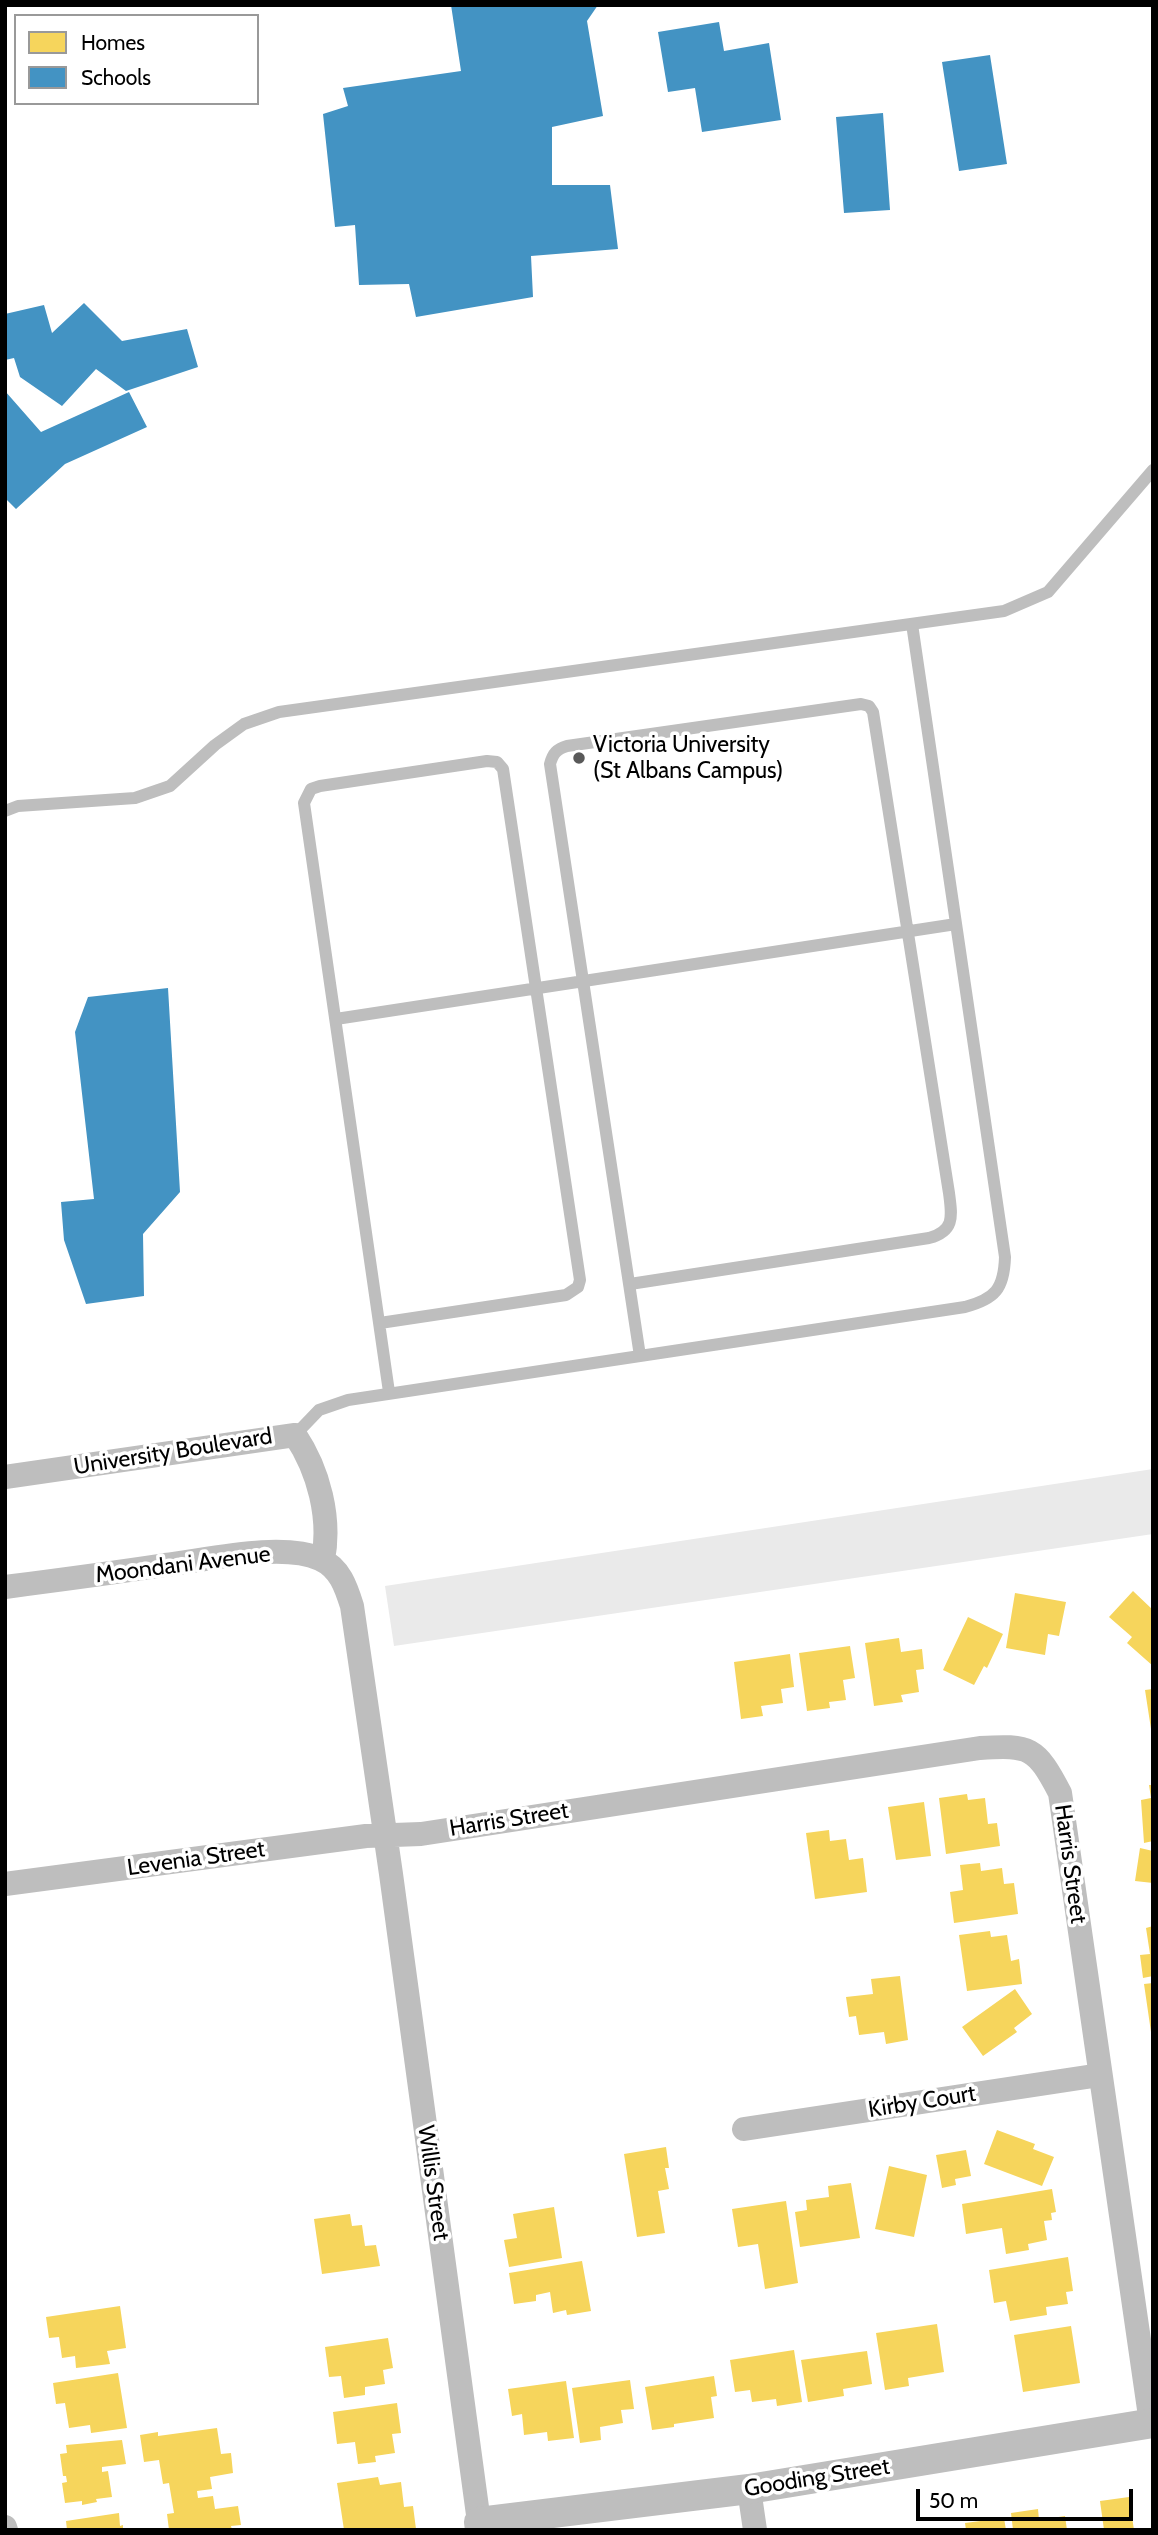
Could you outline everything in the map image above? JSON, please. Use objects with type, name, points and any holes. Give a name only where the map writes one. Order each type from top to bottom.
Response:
[{"type":"street","name":"University Boulevard","points":[[5,1477],[295,1435],[310,1464],[322,1500],[327,1541],[324,1560]]},
{"type":"street","name":"Moondani Avenue","points":[[5,1587],[261,1552],[310,1555],[324,1560]]},
{"type":"street","points":[[324,1560],[338,1572],[352,1606],[386,1836]]},
{"type":"street","name":"Harris Street","points":[[386,1836],[421,1834],[980,1748],[1017,1746],[1037,1756],[1047,1768],[1060,1793],[1152,2423]]},
{"type":"street","name":"Levenia Street","points":[[5,1884],[386,1836]]},
{"type":"street","name":"Willis Street","points":[[386,1836],[480,2526]]},
{"type":"street","name":"Kirby Court","points":[[744,2129],[1100,2075]]},
{"type":"street","name":"Gooding Street","points":[[480,2526],[749,2489],[1152,2423]]},
{"type":"street","points":[[749,2489],[755,2530]]},
{"type":"lane","points":[[5,811],[18,806],[135,798],[170,786],[215,745],[244,724],[279,712],[1004,611],[1048,592],[1153,470]]},
{"type":"lane","points":[[295,1435],[312,1415],[328,1405],[390,1392],[965,1307],[981,1303],[996,1293],[1004,1276],[1005,1257],[912,624]]},
{"type":"lane","points":[[630,1284],[929,1238],[941,1234],[950,1223],[949,1193],[908,931],[873,712],[869,706],[861,704],[567,747],[552,755],[550,764],[640,1356]]},
{"type":"lane","points":[[380,1323],[566,1295],[578,1287],[580,1280],[503,769],[497,762],[488,761],[320,786],[312,789],[304,803],[390,1392]]},
{"type":"lane","points":[[336,1019],[956,924]]},
{"type":"shaded area","points":[[1153,1469],[1153,1534],[394,1646],[385,1586]]},
{"type":"building: Homes","points":[[1133,1591],[1153,1610],[1153,1666],[1127,1643],[1132,1637],[1109,1617]]},
{"type":"building: Homes","points":[[1015,1593],[1066,1602],[1059,1636],[1048,1634],[1045,1655],[1006,1648]]},
{"type":"building: Homes","points":[[968,1617],[1003,1634],[987,1668],[984,1666],[974,1685],[943,1670]]},
{"type":"building: Homes","points":[[899,1638],[901,1652],[922,1649],[924,1669],[916,1670],[919,1692],[901,1695],[903,1702],[874,1706],[865,1643]]},
{"type":"building: Homes","points":[[850,1646],[855,1678],[843,1680],[846,1700],[829,1702],[830,1708],[807,1711],[799,1653]]},
{"type":"building: Homes","points":[[790,1654],[794,1687],[781,1689],[783,1703],[761,1706],[763,1716],[741,1719],[734,1662]]},
{"type":"building: Homes","points":[[1153,1689],[1153,1729],[1151,1729],[1145,1690]]},
{"type":"building: Homes","points":[[1149,1785],[1153,1785],[1153,1841],[1144,1843],[1141,1800],[1151,1798]]},
{"type":"building: Homes","points":[[967,1794],[968,1800],[985,1798],[988,1824],[997,1823],[1000,1846],[946,1854],[939,1798]]},
{"type":"building: Homes","points":[[924,1802],[931,1856],[896,1860],[888,1807]]},
{"type":"building: Homes","points":[[829,1830],[830,1841],[846,1839],[849,1860],[863,1858],[867,1892],[815,1899],[806,1833]]},
{"type":"building: Homes","points":[[1140,1848],[1153,1851],[1153,1883],[1135,1881]]},
{"type":"building: Homes","points":[[980,1863],[981,1871],[1002,1868],[1004,1884],[1014,1883],[1018,1914],[954,1923],[950,1892],[963,1890],[960,1865]]},
{"type":"building: Homes","points":[[1153,1926],[1153,1976],[1143,1978],[1140,1955],[1150,1954],[1146,1928]]},
{"type":"building: Homes","points":[[990,1931],[991,1937],[1007,1935],[1011,1961],[1019,1959],[1022,1984],[967,1991],[959,1935]]},
{"type":"building: Homes","points":[[900,1976],[908,2040],[886,2044],[884,2032],[859,2035],[856,2016],[849,2017],[846,1997],[873,1994],[871,1979]]},
{"type":"building: Homes","points":[[1153,1983],[1153,2032],[1151,2032],[1144,1984]]},
{"type":"building: Homes","points":[[1015,1989],[1032,2014],[1014,2028],[1017,2032],[983,2056],[962,2027]]},
{"type":"building: Homes","points":[[997,2130],[1035,2144],[1033,2149],[1054,2157],[1042,2186],[984,2164]]},
{"type":"building: Homes","points":[[666,2147],[669,2168],[665,2168],[669,2189],[658,2191],[665,2233],[637,2237],[624,2154]]},
{"type":"building: Homes","points":[[966,2150],[971,2176],[955,2179],[956,2185],[942,2188],[936,2155]]},
{"type":"building: Homes","points":[[889,2166],[927,2175],[914,2237],[875,2229]]},
{"type":"building: Homes","points":[[851,2183],[860,2238],[800,2247],[795,2212],[807,2210],[806,2200],[829,2197],[828,2186]]},
{"type":"building: Homes","points":[[1052,2189],[1056,2212],[1051,2213],[1052,2220],[1044,2221],[1047,2240],[1028,2244],[1029,2250],[1006,2254],[1002,2228],[966,2234],[962,2204]]},
{"type":"building: Homes","points":[[786,2201],[798,2283],[765,2289],[758,2244],[738,2247],[732,2209]]},
{"type":"building: Homes","points":[[554,2207],[562,2258],[509,2267],[504,2240],[517,2238],[513,2214]]},
{"type":"building: Homes","points":[[350,2214],[352,2226],[362,2225],[365,2246],[376,2245],[380,2266],[322,2274],[314,2219]]},
{"type":"building: Homes","points":[[1068,2257],[1073,2291],[1066,2292],[1068,2304],[1046,2307],[1047,2315],[1010,2321],[1006,2301],[994,2303],[989,2270]]},
{"type":"building: Homes","points":[[582,2261],[591,2311],[567,2315],[566,2310],[553,2313],[550,2292],[536,2295],[536,2301],[514,2304],[509,2273]]},
{"type":"building: Homes","points":[[120,2306],[126,2348],[107,2351],[110,2364],[76,2368],[75,2356],[62,2358],[59,2337],[49,2338],[46,2317]]},
{"type":"building: Homes","points":[[937,2324],[944,2372],[908,2378],[909,2386],[885,2390],[876,2333]]},
{"type":"building: Homes","points":[[1071,2326],[1080,2383],[1023,2392],[1014,2335]]},
{"type":"building: Homes","points":[[388,2338],[393,2368],[383,2370],[385,2384],[365,2387],[365,2395],[344,2398],[341,2376],[329,2377],[325,2347]]},
{"type":"building: Homes","points":[[794,2350],[802,2402],[777,2406],[776,2399],[752,2402],[750,2390],[735,2392],[730,2360]]},
{"type":"building: Homes","points":[[867,2351],[872,2384],[843,2389],[844,2396],[808,2402],[801,2360]]},
{"type":"building: Homes","points":[[118,2373],[127,2428],[91,2433],[90,2425],[69,2428],[65,2403],[56,2404],[53,2383]]},
{"type":"building: Homes","points":[[714,2376],[717,2396],[711,2397],[714,2418],[652,2430],[645,2387]]},
{"type":"building: Homes","points":[[630,2380],[634,2409],[621,2410],[623,2423],[600,2427],[601,2440],[580,2443],[572,2388]]},
{"type":"building: Homes","points":[[566,2381],[574,2438],[548,2441],[547,2432],[524,2435],[522,2414],[512,2416],[508,2389]]},
{"type":"building: Homes","points":[[397,2403],[401,2433],[392,2434],[395,2453],[375,2456],[376,2462],[358,2464],[355,2442],[337,2444],[333,2412]]},
{"type":"building: Homes","points":[[217,2428],[221,2454],[231,2453],[233,2473],[210,2477],[212,2489],[197,2491],[198,2498],[213,2496],[215,2509],[238,2506],[241,2525],[231,2526],[232,2530],[169,2530],[167,2514],[174,2513],[169,2483],[163,2484],[159,2460],[144,2462],[140,2435],[158,2432],[158,2436]]},
{"type":"building: Homes","points":[[122,2440],[126,2464],[102,2467],[102,2472],[108,2471],[112,2497],[96,2499],[97,2502],[82,2505],[82,2501],[65,2503],[62,2483],[67,2482],[66,2476],[63,2476],[60,2454],[67,2453],[66,2445]]},
{"type":"building: Homes","points":[[378,2477],[380,2485],[401,2482],[404,2507],[413,2506],[416,2529],[344,2530],[337,2483]]},
{"type":"building: Homes","points":[[1129,2497],[1134,2530],[1104,2530],[1100,2501]]},
{"type":"building: Homes","points":[[1038,2509],[1039,2520],[1065,2516],[1067,2530],[1013,2530],[1011,2513]]},
{"type":"building: Homes","points":[[119,2513],[123,2530],[67,2530],[66,2521]]},
{"type":"building: Homes","points":[[1004,2518],[1006,2530],[966,2530],[965,2523]]},
{"type":"building: Schools","points":[[451,5],[598,5],[587,21],[603,116],[552,127],[552,185],[610,185],[618,249],[531,256],[533,297],[416,317],[409,284],[359,285],[355,225],[335,227],[323,114],[348,106],[343,88],[461,71]]},
{"type":"building: Schools","points":[[719,22],[724,51],[769,43],[781,120],[702,132],[695,88],[668,92],[658,32]]},
{"type":"building: Schools","points":[[990,55],[1007,164],[959,171],[942,62]]},
{"type":"building: Schools","points":[[883,113],[890,210],[844,213],[836,117]]},
{"type":"building: Schools","points":[[84,303],[122,341],[187,329],[198,367],[126,391],[96,369],[62,406],[20,377],[14,358],[5,360],[5,314],[44,305],[52,333]]},
{"type":"building: Schools","points":[[5,391],[41,432],[129,392],[147,427],[65,464],[16,509],[5,498]]},
{"type":"building: Schools","points":[[168,988],[180,1192],[143,1234],[144,1296],[86,1304],[64,1240],[61,1202],[94,1199],[75,1032],[88,997]]},
{"type":"place","name":"Victoria University (St Albans Campus)","points":[[579,758]]}]
